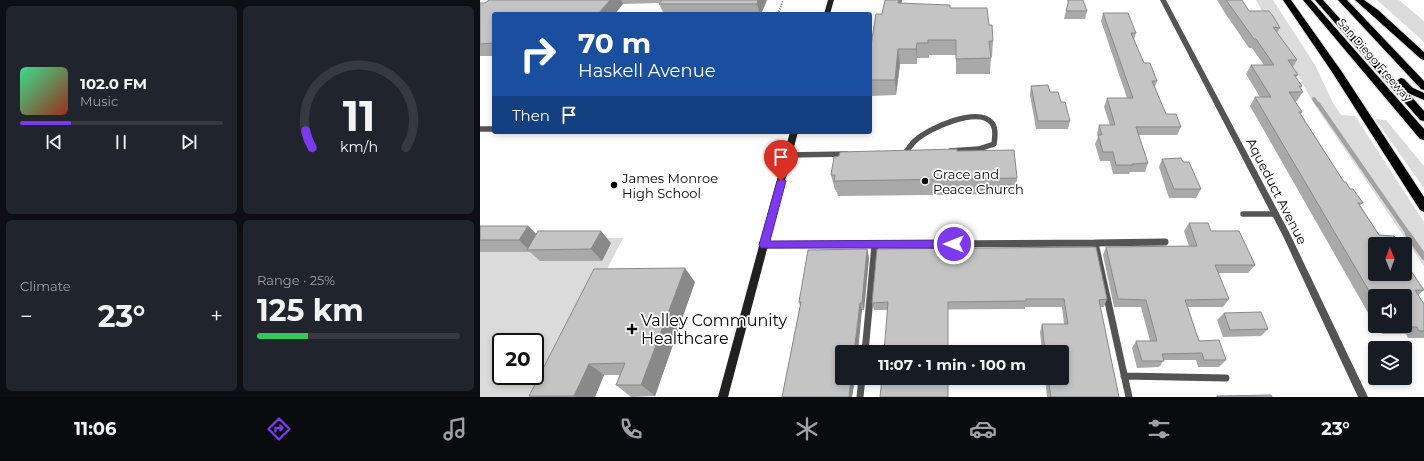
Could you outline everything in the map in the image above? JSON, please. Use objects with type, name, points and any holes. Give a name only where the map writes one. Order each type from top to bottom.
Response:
[{"type":"highway","points":[[1287,0],[1337,72],[1424,207]]},
{"type":"highway","name":"San Diego Freeway","points":[[1307,0],[1424,136]]},
{"type":"highway","points":[[1319,0],[1424,118]]},
{"type":"highway","points":[[1327,0],[1409,90],[1424,98]]},
{"type":"highway","name":"San Diego Freeway","points":[[1342,0],[1424,88]]},
{"type":"highway","points":[[1359,0],[1376,12],[1424,57]]},
{"type":"main road","points":[[827,12],[830,0]]},
{"type":"main road","points":[[724,397],[794,134]]},
{"type":"street","name":"Aqueduct Avenue","points":[[1163,0],[1276,214],[1363,397]]},
{"type":"lane","points":[[906,152],[917,138],[948,122],[967,118],[983,117],[989,119],[993,124],[995,138],[994,144],[990,147],[971,150],[942,151]]},
{"type":"lane","points":[[480,129],[492,129]]},
{"type":"lane","points":[[899,152],[913,152]]},
{"type":"lane","points":[[788,156],[857,154]]},
{"type":"lane","points":[[1244,214],[1276,214]]},
{"type":"lane","points":[[764,245],[1095,244],[1165,242]]},
{"type":"lane","points":[[866,345],[876,244]]},
{"type":"lane","points":[[1095,244],[1129,397]]},
{"type":"lane","points":[[1124,376],[1226,378]]},
{"type":"lane","points":[[860,397],[861,385]]},
{"type":"path","points":[[779,12],[783,0]]},
{"type":"path","points":[[760,12],[761,8]]},
{"type":"shaded area","points":[[1256,0],[1273,0],[1315,65],[1333,103],[1341,115],[1355,116],[1424,222],[1424,266],[1412,248],[1412,237],[1404,237],[1314,104]]},
{"type":"shaded area","points":[[1377,0],[1399,0],[1424,21],[1424,42]]},
{"type":"shaded area","points":[[1375,119],[1386,120],[1424,166],[1424,188]]},
{"type":"shaded area","points":[[480,238],[623,238],[542,397],[480,397]]},
{"type":"building","points":[[489,0],[610,0],[600,12],[492,12],[492,43],[480,44],[480,3],[485,3]]},
{"type":"building","points":[[662,0],[758,0],[757,4],[659,4]]},
{"type":"building","points":[[885,0],[899,0],[898,3],[950,5],[950,8],[987,8],[989,25],[992,25],[993,41],[989,41],[991,58],[956,59],[956,40],[928,40],[928,43],[917,43],[916,49],[898,49],[895,80],[872,80],[872,39],[876,14],[882,14]]},
{"type":"building","points":[[1069,0],[1083,0],[1087,11],[1066,11]]},
{"type":"building","points":[[1226,0],[1242,0],[1249,11],[1269,11],[1273,16],[1280,28],[1273,27],[1297,60],[1288,60],[1298,75],[1294,75],[1302,86],[1299,86],[1303,92],[1289,92],[1302,112],[1299,112],[1344,182],[1346,182],[1350,189],[1353,189],[1363,203],[1358,203],[1379,235],[1395,237],[1368,237],[1368,281],[1412,281],[1412,272],[1424,290],[1415,290],[1424,304],[1424,331],[1419,331],[1417,327],[1412,327],[1412,289],[1368,289],[1255,97],[1271,97],[1251,65],[1274,65],[1256,39],[1254,39]]},
{"type":"building","points":[[1103,13],[1128,13],[1136,33],[1131,33],[1144,63],[1150,63],[1157,81],[1152,81],[1166,114],[1176,114],[1181,127],[1136,127],[1148,163],[1116,165],[1113,152],[1103,152],[1098,135],[1102,135],[1099,125],[1115,125],[1107,98],[1133,98]]},
{"type":"building","points":[[1048,85],[1050,92],[1058,92],[1061,102],[1065,102],[1070,121],[1038,121],[1031,86]]},
{"type":"building","points":[[957,149],[957,151],[1014,150],[1017,178],[834,181],[835,175],[831,175],[834,157],[839,156],[840,152]]},
{"type":"building","points":[[1181,158],[1183,162],[1189,162],[1201,189],[1174,189],[1162,159]]},
{"type":"building","points":[[1189,223],[1208,223],[1211,231],[1239,231],[1255,265],[1215,265],[1229,299],[1185,300],[1199,341],[1219,340],[1226,360],[1204,360],[1202,353],[1162,354],[1164,361],[1142,361],[1136,341],[1157,341],[1146,300],[1118,299],[1106,247],[1197,246]]},
{"type":"building","points":[[480,226],[528,226],[519,240],[480,240]]},
{"type":"building","points":[[538,231],[601,231],[591,249],[527,250]]},
{"type":"building","points":[[1096,247],[1107,299],[1099,300],[1119,397],[1051,397],[1049,385],[1069,385],[1069,345],[1044,345],[1042,324],[1068,324],[1064,299],[948,302],[948,345],[885,345],[888,302],[872,303],[877,249]]},
{"type":"building","points":[[867,249],[862,303],[860,303],[855,345],[835,345],[835,385],[850,385],[849,397],[782,397],[801,302],[799,302],[808,250]]},
{"type":"building","name":"Valley Community Healthcare","points":[[685,268],[641,385],[616,385],[625,363],[589,364],[574,396],[529,396],[535,385],[544,385],[544,367],[594,269]]},
{"type":"building","points":[[1261,312],[1268,329],[1230,330],[1224,313]]},
{"type":"building","points":[[881,385],[948,385],[948,397],[880,397]]},
{"type":"building","points":[[1271,395],[1272,397],[1217,397],[1217,396]]},
{"type":"waterway","points":[[1314,99],[1318,105]]},
{"type":"waterway","points":[[1318,104],[1409,235]]},
{"type":"waterway","points":[[1408,234],[1424,257]]},
{"type":"place","name":"Grace and Peace Church","points":[[925,181]]},
{"type":"place","name":"James Monroe High School","points":[[614,185]]},
{"type":"place","name":"Valley Community Healthcare","points":[[632,329]]},
{"type":"route","points":[[781,181],[764,245],[954,244]]}]
